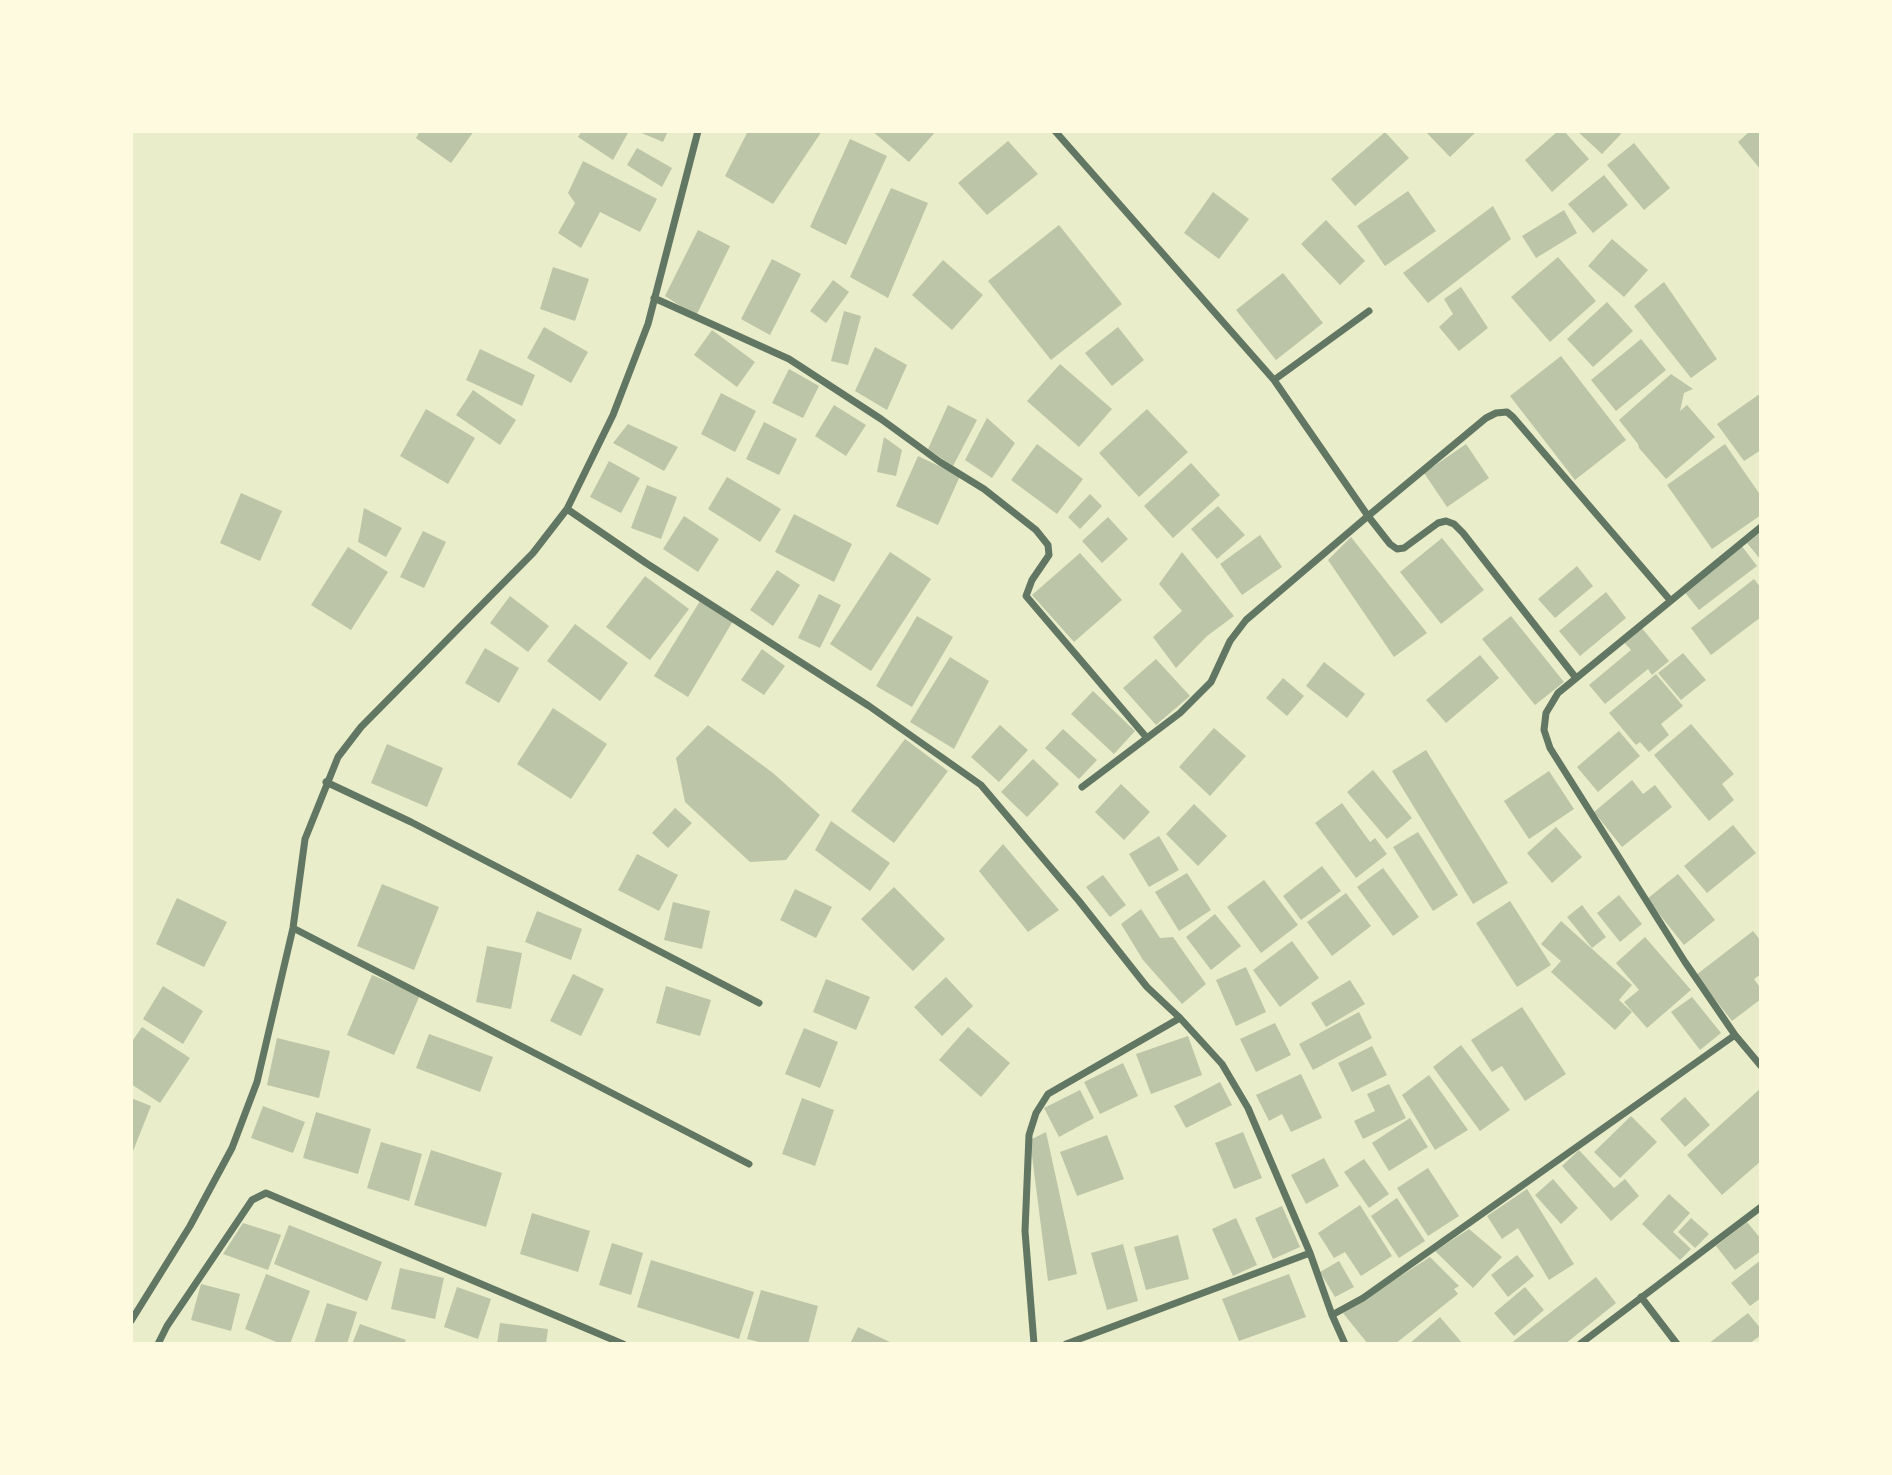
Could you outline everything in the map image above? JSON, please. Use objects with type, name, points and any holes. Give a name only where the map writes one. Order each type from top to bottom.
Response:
[{"type":"street","points":[[131,1321],[178,1246],[232,1148],[257,1082],[293,928],[305,839],[326,782],[338,757],[361,727],[533,553],[567,509],[613,415],[648,324],[698,131]]},
{"type":"street","points":[[1055,131],[1274,380],[1368,516],[1397,549],[1404,548],[1438,523],[1446,521],[1454,524],[1576,678]]},
{"type":"street","points":[[654,298],[789,359],[881,419],[940,462],[974,482],[1036,530],[1048,545],[1049,555],[1032,580],[1026,596],[1147,738]]},
{"type":"street","points":[[1274,380],[1369,311]]},
{"type":"street","points":[[1082,787],[1180,713],[1211,682],[1230,641],[1246,620],[1496,412],[1507,412],[1519,423],[1670,600]]},
{"type":"street","points":[[567,509],[646,563],[869,705],[981,785],[1147,987],[1223,1064],[1248,1108],[1310,1253],[1345,1344]]},
{"type":"street","points":[[1761,527],[1558,693],[1546,713],[1544,730],[1550,748],[1685,962],[1735,1035],[1761,1066]]},
{"type":"street","points":[[326,782],[411,822],[759,1003]]},
{"type":"street","points":[[293,928],[749,1164]]},
{"type":"street","points":[[1034,1344],[1026,1231],[1029,1135],[1036,1113],[1048,1094],[1180,1018]]},
{"type":"street","points":[[1332,1315],[1363,1298],[1735,1035]]},
{"type":"street","points":[[162,1342],[167,1326],[252,1200],[267,1193],[623,1344]]},
{"type":"street","points":[[1580,1344],[1761,1207]]},
{"type":"street","points":[[1066,1344],[1310,1253]]},
{"type":"street","points":[[1641,1297],[1677,1344]]},
{"type":"building","points":[[420,131],[474,131],[451,163],[416,138]]},
{"type":"building","points":[[582,131],[629,131],[613,160],[578,137]]},
{"type":"building","points":[[637,131],[668,131],[663,142]]},
{"type":"building","points":[[748,131],[822,131],[773,204],[725,176]]},
{"type":"building","points":[[872,131],[936,131],[909,162]]},
{"type":"building","points":[[1425,131],[1477,131],[1450,157]]},
{"type":"building","points":[[1558,131],[1564,131],[1589,159],[1552,192],[1525,160]]},
{"type":"building","points":[[1577,131],[1618,131],[1621,134],[1602,154]]},
{"type":"building","points":[[1750,131],[1761,131],[1761,170],[1738,142]]},
{"type":"building","points":[[1385,132],[1409,158],[1355,206],[1331,179]]},
{"type":"building","points":[[850,139],[887,156],[846,245],[810,227]]},
{"type":"building","points":[[1008,141],[1038,174],[987,215],[958,183]]},
{"type":"building","points":[[1634,143],[1670,188],[1644,210],[1607,165]]},
{"type":"building","points":[[637,148],[672,168],[662,187],[627,165]]},
{"type":"building","points":[[583,161],[657,199],[640,232],[600,212],[581,248],[558,233],[575,203],[568,193]]},
{"type":"building","points":[[1604,175],[1628,205],[1593,233],[1568,204]]},
{"type":"building","points":[[891,188],[928,203],[888,298],[850,277]]},
{"type":"building","points":[[1408,191],[1436,231],[1385,266],[1357,226]]},
{"type":"building","points":[[1213,192],[1249,219],[1219,259],[1184,233]]},
{"type":"building","points":[[1493,206],[1511,239],[1428,303],[1403,273]]},
{"type":"building","points":[[1564,210],[1577,233],[1536,258],[1522,236]]},
{"type":"building","points":[[1326,220],[1365,261],[1340,285],[1301,244]]},
{"type":"building","points":[[1059,225],[1122,304],[1051,360],[988,281]]},
{"type":"building","points":[[698,230],[730,246],[696,316],[665,296]]},
{"type":"building","points":[[1612,239],[1648,270],[1624,297],[1588,266]]},
{"type":"building","points":[[1558,257],[1596,301],[1550,342],[1511,297]]},
{"type":"building","points":[[772,259],[801,274],[770,335],[741,319]]},
{"type":"building","points":[[943,260],[983,295],[952,330],[912,295]]},
{"type":"building","points":[[553,267],[589,279],[575,321],[540,309]]},
{"type":"building","points":[[1283,273],[1323,323],[1276,360],[1236,310]]},
{"type":"building","points":[[833,280],[849,292],[826,323],[810,311]]},
{"type":"building","points":[[1664,282],[1717,359],[1691,378],[1634,306]]},
{"type":"building","points":[[1461,287],[1488,328],[1459,351],[1439,327],[1453,314],[1444,299]]},
{"type":"building","points":[[1607,302],[1633,331],[1593,367],[1567,339]]},
{"type":"building","points":[[844,311],[861,316],[848,365],[831,361]]},
{"type":"building","points":[[544,327],[588,352],[571,383],[527,358]]},
{"type":"building","points":[[1118,327],[1144,360],[1112,386],[1085,353]]},
{"type":"building","points":[[712,330],[755,362],[737,387],[694,355]]},
{"type":"building","points":[[1641,339],[1666,370],[1616,411],[1591,380]]},
{"type":"building","points":[[875,347],[907,365],[887,410],[855,391]]},
{"type":"building","points":[[480,349],[535,375],[522,406],[466,380]]},
{"type":"building","points":[[1561,356],[1626,440],[1575,480],[1510,396]]},
{"type":"building","points":[[1060,364],[1112,409],[1079,447],[1027,401]]},
{"type":"building","points":[[789,369],[819,386],[803,418],[772,403]]},
{"type":"building","points":[[1671,374],[1693,389],[1684,393],[1680,411],[1687,405],[1715,437],[1666,479],[1619,420]]},
{"type":"building","points":[[473,390],[516,420],[500,445],[456,415]]},
{"type":"building","points":[[721,393],[756,411],[735,452],[701,434]]},
{"type":"building","points":[[1761,393],[1761,450],[1744,461],[1717,424]]},
{"type":"building","points":[[834,405],[866,425],[846,456],[815,436]]},
{"type":"building","points":[[948,405],[977,420],[953,466],[928,449]]},
{"type":"building","points":[[426,409],[475,438],[448,484],[400,456]]},
{"type":"building","points":[[1147,409],[1188,452],[1139,497],[1099,453]]},
{"type":"building","points":[[987,418],[1015,443],[992,478],[965,460]]},
{"type":"building","points":[[764,422],[797,439],[779,475],[746,459]]},
{"type":"building","points":[[628,424],[678,447],[664,471],[613,443]]},
{"type":"building","points":[[884,437],[902,450],[896,476],[877,472]]},
{"type":"building","points":[[1037,444],[1083,479],[1057,514],[1011,480]]},
{"type":"building","points":[[1466,444],[1489,478],[1447,507],[1424,473]]},
{"type":"building","points":[[1725,444],[1761,496],[1761,515],[1712,549],[1667,485]]},
{"type":"building","points":[[918,456],[960,476],[938,525],[896,506]]},
{"type":"building","points":[[609,461],[640,478],[621,513],[590,497]]},
{"type":"building","points":[[1191,463],[1220,495],[1173,538],[1144,506]]},
{"type":"building","points":[[727,477],[781,509],[760,542],[708,509]]},
{"type":"building","points":[[647,485],[677,497],[661,539],[631,528]]},
{"type":"building","points":[[241,493],[282,511],[260,561],[220,543]]},
{"type":"building","points":[[1090,494],[1102,506],[1080,529],[1068,517]]},
{"type":"building","points":[[1218,506],[1245,535],[1217,559],[1191,529]]},
{"type":"building","points":[[364,508],[402,528],[386,557],[358,542]]},
{"type":"building","points":[[794,514],[852,544],[834,582],[775,552]]},
{"type":"building","points":[[684,516],[719,539],[698,572],[663,549]]},
{"type":"building","points":[[1108,517],[1128,539],[1102,563],[1082,541]]},
{"type":"building","points":[[423,531],[446,542],[424,588],[400,577]]},
{"type":"building","points":[[1761,532],[1761,560],[1747,543]]},
{"type":"building","points":[[1260,535],[1282,567],[1242,595],[1220,564]]},
{"type":"building","points":[[1351,537],[1427,633],[1394,657],[1328,560]]},
{"type":"building","points":[[1442,538],[1484,590],[1441,624],[1400,572]]},
{"type":"building","points":[[1741,545],[1757,566],[1699,610],[1683,590]]},
{"type":"building","points":[[348,547],[388,572],[351,630],[311,605]]},
{"type":"building","points":[[890,552],[931,579],[871,671],[830,644]]},
{"type":"building","points":[[1182,552],[1234,616],[1207,636],[1176,668],[1153,637],[1182,611],[1159,584]]},
{"type":"building","points":[[1080,553],[1122,600],[1074,642],[1032,595]]},
{"type":"building","points":[[1577,566],[1593,586],[1555,618],[1538,599]]},
{"type":"building","points":[[777,570],[800,585],[773,626],[750,610]]},
{"type":"building","points":[[645,576],[689,609],[650,660],[606,627]]},
{"type":"building","points":[[1754,579],[1761,588],[1761,617],[1711,655],[1691,628]]},
{"type":"building","points":[[1606,592],[1626,618],[1580,656],[1559,631]]},
{"type":"building","points":[[819,594],[841,605],[820,648],[798,638]]},
{"type":"building","points":[[510,596],[549,626],[528,652],[490,623]]},
{"type":"building","points":[[700,601],[733,621],[688,697],[654,676]]},
{"type":"building","points":[[917,616],[953,637],[912,707],[876,686]]},
{"type":"building","points":[[1511,616],[1564,682],[1535,705],[1482,639]]},
{"type":"building","points":[[575,624],[628,663],[600,701],[547,661]]},
{"type":"building","points":[[1641,627],[1669,661],[1652,675],[1648,669],[1605,704],[1589,685],[1631,650],[1623,641]]},
{"type":"building","points":[[485,648],[519,668],[499,703],[465,683]]},
{"type":"building","points":[[762,649],[785,666],[764,695],[741,680]]},
{"type":"building","points":[[1683,653],[1706,680],[1681,700],[1658,673]]},
{"type":"building","points":[[1480,655],[1499,678],[1446,723],[1426,700]]},
{"type":"building","points":[[950,657],[989,681],[954,749],[910,722]]},
{"type":"building","points":[[1156,659],[1190,696],[1156,725],[1123,688]]},
{"type":"building","points":[[1324,662],[1365,694],[1347,718],[1306,686]]},
{"type":"building","points":[[1656,674],[1683,706],[1661,724],[1669,735],[1649,752],[1640,742],[1636,745],[1609,713]]},
{"type":"building","points":[[1283,678],[1304,696],[1287,716],[1266,698]]},
{"type":"building","points":[[1093,691],[1135,731],[1114,754],[1071,714]]},
{"type":"building","points":[[553,708],[607,744],[571,799],[517,764]]},
{"type":"building","points":[[1691,724],[1734,774],[1722,784],[1734,800],[1709,821],[1654,755]]},
{"type":"building","points":[[708,725],[773,773],[820,815],[786,860],[750,862],[685,802],[676,758]]},
{"type":"building","points":[[1000,725],[1028,750],[999,782],[971,757]]},
{"type":"building","points":[[1214,728],[1246,756],[1210,796],[1179,767]]},
{"type":"building","points":[[1063,729],[1097,760],[1079,779],[1045,748]]},
{"type":"building","points":[[1619,731],[1640,756],[1598,792],[1577,767]]},
{"type":"building","points":[[905,739],[948,771],[894,843],[851,811]]},
{"type":"building","points":[[387,744],[443,768],[427,807],[371,783]]},
{"type":"building","points":[[1426,750],[1508,883],[1473,904],[1392,771]]},
{"type":"building","points":[[1033,759],[1059,784],[1027,817],[1001,792]]},
{"type":"building","points":[[1373,770],[1412,818],[1387,839],[1347,792]]},
{"type":"building","points":[[1549,771],[1574,809],[1529,839],[1504,801]]},
{"type":"building","points":[[1632,780],[1643,794],[1655,785],[1672,807],[1622,847],[1594,812]]},
{"type":"building","points":[[1121,784],[1150,812],[1124,840],[1095,812]]},
{"type":"building","points":[[1342,803],[1370,842],[1375,838],[1387,854],[1356,878],[1315,823]]},
{"type":"building","points":[[1194,804],[1227,836],[1198,866],[1166,834]]},
{"type":"building","points":[[675,808],[692,823],[668,848],[652,833]]},
{"type":"building","points":[[831,821],[890,863],[870,891],[815,850]]},
{"type":"building","points":[[1733,825],[1756,853],[1707,893],[1684,866]]},
{"type":"building","points":[[1556,827],[1582,857],[1552,883],[1527,853]]},
{"type":"building","points":[[1418,832],[1458,895],[1433,911],[1393,847]]},
{"type":"building","points":[[1159,836],[1179,870],[1149,887],[1129,854]]},
{"type":"building","points":[[1003,844],[1059,910],[1028,932],[979,871]]},
{"type":"building","points":[[637,854],[678,875],[659,911],[618,890]]},
{"type":"building","points":[[1322,866],[1341,891],[1301,920],[1283,896]]},
{"type":"building","points":[[1383,868],[1419,917],[1393,936],[1357,887]]},
{"type":"building","points":[[1187,873],[1211,910],[1179,931],[1155,892]]},
{"type":"building","points":[[1678,874],[1715,920],[1684,945],[1647,899]]},
{"type":"building","points":[[1103,875],[1126,905],[1110,917],[1086,887]]},
{"type":"building","points":[[1264,880],[1298,925],[1261,953],[1227,907]]},
{"type":"building","points":[[382,884],[439,907],[414,970],[357,946]]},
{"type":"building","points":[[894,887],[945,939],[913,971],[861,919]]},
{"type":"building","points":[[795,889],[832,907],[816,938],[780,920]]},
{"type":"building","points":[[1346,893],[1371,926],[1332,956],[1307,922]]},
{"type":"building","points":[[1619,895],[1642,924],[1620,942],[1597,913]]},
{"type":"building","points":[[177,898],[227,922],[204,967],[156,944]]},
{"type":"building","points":[[1510,901],[1551,965],[1517,987],[1476,923]]},
{"type":"building","points":[[673,902],[710,911],[702,949],[664,940]]},
{"type":"building","points":[[1582,905],[1606,937],[1592,948],[1567,917]]},
{"type":"building","points":[[1141,909],[1160,938],[1173,937],[1206,984],[1182,1004],[1143,960],[1121,924]]},
{"type":"building","points":[[537,911],[582,929],[571,960],[525,942]]},
{"type":"building","points":[[1215,914],[1241,946],[1211,970],[1186,937]]},
{"type":"building","points":[[1561,921],[1632,985],[1619,1000],[1632,1012],[1615,1030],[1551,972],[1561,961],[1541,944]]},
{"type":"building","points":[[1753,931],[1761,941],[1761,974],[1754,979],[1761,989],[1761,999],[1732,1021],[1696,975]]},
{"type":"building","points":[[1645,937],[1691,990],[1647,1028],[1624,1002],[1639,990],[1616,963]]},
{"type":"building","points":[[1292,941],[1319,978],[1280,1007],[1253,970]]},
{"type":"building","points":[[487,946],[522,953],[511,1009],[476,1002]]},
{"type":"building","points":[[1246,967],[1266,1012],[1236,1026],[1216,980]]},
{"type":"building","points":[[573,974],[604,989],[581,1036],[550,1021]]},
{"type":"building","points":[[372,975],[420,995],[394,1055],[347,1035]]},
{"type":"building","points":[[946,977],[973,1006],[942,1036],[914,1007]]},
{"type":"building","points":[[826,979],[870,997],[856,1030],[813,1012]]},
{"type":"building","points":[[1350,980],[1365,1004],[1326,1027],[1311,1003]]},
{"type":"building","points":[[163,986],[203,1011],[183,1044],[143,1019]]},
{"type":"building","points":[[666,986],[711,1000],[700,1036],[656,1023]]},
{"type":"building","points":[[1692,997],[1721,1033],[1700,1050],[1671,1012]]},
{"type":"building","points":[[1522,1007],[1566,1074],[1525,1101],[1502,1066],[1492,1072],[1471,1040]]},
{"type":"building","points":[[1359,1012],[1372,1038],[1313,1070],[1299,1044]]},
{"type":"building","points":[[1275,1023],[1291,1055],[1256,1072],[1240,1039]]},
{"type":"building","points":[[142,1027],[190,1058],[160,1103],[131,1084],[131,1043]]},
{"type":"building","points":[[968,1027],[1010,1063],[981,1097],[939,1060]]},
{"type":"building","points":[[804,1028],[838,1042],[820,1088],[785,1074]]},
{"type":"building","points":[[429,1034],[493,1057],[480,1092],[416,1068]]},
{"type":"building","points":[[1188,1036],[1202,1075],[1151,1094],[1136,1054]]},
{"type":"building","points":[[277,1038],[330,1051],[319,1098],[267,1085]]},
{"type":"building","points":[[1461,1045],[1510,1110],[1480,1131],[1433,1067]]},
{"type":"building","points":[[1372,1046],[1387,1075],[1352,1092],[1338,1063]]},
{"type":"building","points":[[1123,1063],[1138,1096],[1100,1114],[1084,1082]]},
{"type":"building","points":[[1301,1074],[1322,1118],[1291,1132],[1282,1114],[1269,1121],[1256,1095]]},
{"type":"building","points":[[1429,1075],[1468,1130],[1435,1150],[1402,1095]]},
{"type":"building","points":[[1220,1082],[1232,1105],[1186,1128],[1174,1106]]},
{"type":"building","points":[[1389,1084],[1406,1118],[1363,1139],[1354,1121],[1375,1111],[1367,1094]]},
{"type":"building","points":[[1761,1088],[1761,1161],[1722,1195],[1687,1155]]},
{"type":"building","points":[[1080,1090],[1094,1118],[1059,1137],[1044,1108]]},
{"type":"building","points":[[1685,1097],[1710,1125],[1685,1147],[1660,1119]]},
{"type":"building","points":[[131,1098],[151,1106],[131,1156]]},
{"type":"building","points":[[802,1098],[834,1110],[815,1166],[782,1154]]},
{"type":"building","points":[[263,1106],[305,1122],[293,1153],[251,1138]]},
{"type":"building","points":[[316,1112],[371,1129],[358,1174],[303,1158]]},
{"type":"building","points":[[1631,1116],[1657,1142],[1620,1178],[1594,1152]]},
{"type":"building","points":[[1410,1118],[1428,1147],[1389,1171],[1372,1143]]},
{"type":"building","points":[[1046,1132],[1077,1274],[1048,1281],[1030,1140]]},
{"type":"building","points":[[1243,1132],[1262,1178],[1234,1189],[1215,1143]]},
{"type":"building","points":[[1107,1135],[1124,1179],[1077,1196],[1060,1152]]},
{"type":"building","points":[[381,1142],[422,1154],[409,1201],[367,1188]]},
{"type":"building","points":[[431,1150],[502,1173],[486,1227],[414,1205]]},
{"type":"building","points":[[1579,1150],[1614,1188],[1625,1179],[1639,1196],[1611,1221],[1562,1166]]},
{"type":"building","points":[[1324,1158],[1339,1186],[1306,1204],[1291,1175]]},
{"type":"building","points":[[1364,1159],[1389,1194],[1369,1208],[1344,1172]]},
{"type":"building","points":[[1428,1168],[1459,1216],[1428,1236],[1397,1188]]},
{"type":"building","points":[[1553,1179],[1578,1208],[1561,1224],[1535,1195]]},
{"type":"building","points":[[1527,1189],[1574,1264],[1549,1280],[1518,1228],[1502,1239],[1487,1216]]},
{"type":"building","points":[[1669,1194],[1690,1213],[1673,1232],[1691,1249],[1680,1260],[1642,1224]]},
{"type":"building","points":[[1397,1198],[1425,1241],[1399,1258],[1371,1216]]},
{"type":"building","points":[[1360,1205],[1392,1256],[1361,1276],[1345,1252],[1334,1258],[1318,1233]]},
{"type":"building","points":[[1282,1206],[1300,1247],[1273,1259],[1255,1218]]},
{"type":"building","points":[[532,1213],[590,1231],[578,1272],[520,1254]]},
{"type":"building","points":[[1236,1218],[1257,1265],[1233,1276],[1212,1229]]},
{"type":"building","points":[[1691,1218],[1709,1234],[1695,1248],[1678,1232]]},
{"type":"building","points":[[1747,1222],[1761,1239],[1761,1251],[1735,1270],[1716,1246]]},
{"type":"building","points":[[243,1223],[281,1235],[268,1270],[223,1254]]},
{"type":"building","points":[[289,1225],[382,1262],[367,1301],[274,1264]]},
{"type":"building","points":[[1469,1229],[1502,1257],[1473,1288],[1435,1251]]},
{"type":"building","points":[[1178,1235],[1189,1279],[1146,1290],[1134,1247]]},
{"type":"building","points":[[612,1243],[643,1253],[631,1295],[599,1285]]},
{"type":"building","points":[[1123,1244],[1138,1301],[1107,1310],[1091,1253]]},
{"type":"building","points":[[1517,1255],[1534,1276],[1508,1297],[1491,1275]]},
{"type":"building","points":[[1430,1257],[1459,1286],[1454,1289],[1458,1294],[1395,1344],[1368,1344],[1343,1313]]},
{"type":"building","points":[[651,1260],[754,1292],[739,1339],[637,1307]]},
{"type":"building","points":[[1761,1260],[1761,1298],[1750,1306],[1731,1283]]},
{"type":"building","points":[[1339,1261],[1354,1287],[1335,1297],[1320,1272]]},
{"type":"building","points":[[400,1268],[444,1278],[435,1319],[391,1309]]},
{"type":"building","points":[[266,1274],[310,1291],[290,1344],[281,1344],[245,1329]]},
{"type":"building","points":[[1289,1274],[1306,1317],[1239,1341],[1222,1299]]},
{"type":"building","points":[[1596,1277],[1616,1303],[1565,1344],[1510,1344]]},
{"type":"building","points":[[201,1284],[240,1294],[231,1331],[191,1320]]},
{"type":"building","points":[[457,1287],[491,1299],[478,1339],[444,1327]]},
{"type":"building","points":[[1525,1287],[1544,1310],[1514,1336],[1494,1313]]},
{"type":"building","points":[[761,1290],[818,1306],[808,1344],[767,1344],[747,1339]]},
{"type":"building","points":[[327,1303],[357,1312],[347,1344],[314,1344]]},
{"type":"building","points":[[1748,1313],[1761,1329],[1761,1335],[1749,1344],[1708,1344]]},
{"type":"building","points":[[1440,1317],[1463,1344],[1409,1344]]},
{"type":"building","points":[[500,1323],[548,1329],[546,1344],[497,1344]]},
{"type":"building","points":[[360,1324],[406,1340],[404,1344],[352,1344]]},
{"type":"building","points":[[858,1327],[894,1344],[850,1344]]}]
